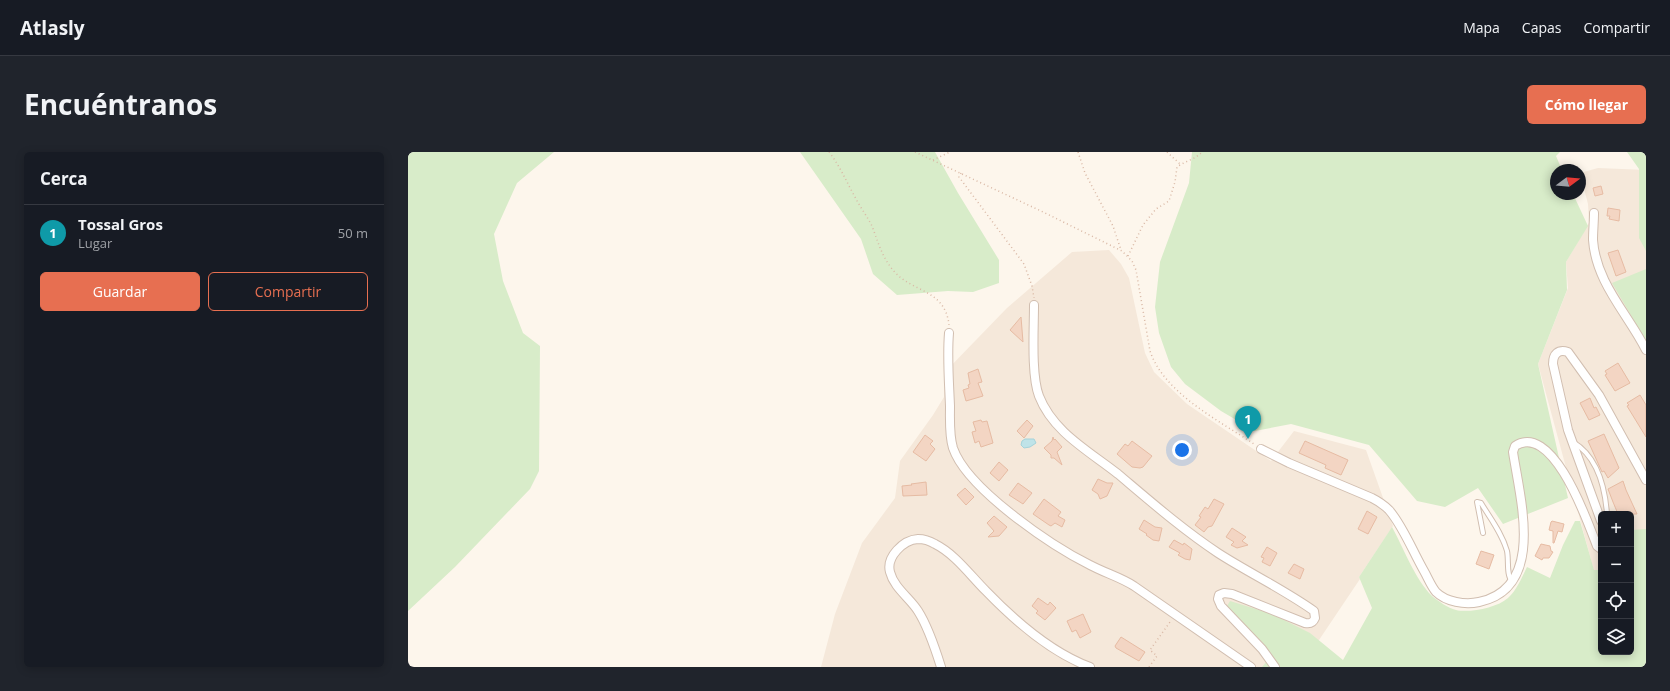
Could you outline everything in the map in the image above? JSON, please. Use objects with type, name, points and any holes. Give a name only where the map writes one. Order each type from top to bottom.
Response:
[{"type":"street","points":[[1594,213],[1593,240],[1596,257],[1601,272],[1610,291],[1634,328],[1646,350]]},
{"type":"street","points":[[1034,305],[1036,386],[1043,404],[1064,432],[1082,448],[1117,473],[1208,546],[1314,611],[1314,622],[1310,624],[1232,594],[1224,593],[1219,595],[1218,599],[1221,606],[1262,649],[1275,667]]},
{"type":"street","points":[[949,333],[948,348],[951,438],[956,454],[967,470],[1000,504],[1032,529],[1091,566],[1130,583],[1251,667]]},
{"type":"street","points":[[1598,513],[1571,441],[1553,364],[1554,356],[1561,351],[1571,354],[1594,385],[1646,480]]},
{"type":"street","points":[[1261,449],[1296,466],[1372,498],[1382,504],[1390,511],[1433,588],[1443,597],[1463,603],[1478,602],[1496,596],[1507,588],[1512,582],[1520,564],[1524,536],[1523,511],[1513,452],[1515,446],[1519,443],[1526,442],[1538,446],[1557,462],[1570,485],[1598,547]]},
{"type":"street","points":[[941,667],[919,612],[899,588],[889,571],[890,562],[896,551],[904,544],[916,539],[929,541],[940,547],[1019,622],[1067,657],[1090,667]]},
{"type":"lane","points":[[1571,441],[1582,447],[1595,466],[1604,492],[1607,511]]},
{"type":"lane","points":[[1483,533],[1477,502],[1481,503],[1503,540],[1508,556],[1509,577],[1512,582]]},
{"type":"path","points":[[829,152],[841,168],[871,226],[888,264],[896,274],[934,297],[941,303],[947,315],[949,333]]},
{"type":"path","points":[[915,152],[1122,251],[1128,256],[1136,270],[1150,351],[1153,361],[1159,371],[1188,399],[1261,449]]},
{"type":"path","points":[[933,160],[950,152]]},
{"type":"path","points":[[1078,152],[1085,173],[1113,226],[1122,251]]},
{"type":"path","points":[[1167,152],[1180,164]]},
{"type":"path","points":[[1128,256],[1143,225],[1156,209],[1169,201],[1175,182],[1177,167],[1180,164],[1199,156],[1202,152]]},
{"type":"path","points":[[961,173],[959,177],[1024,264],[1032,286],[1034,305]]},
{"type":"path","points":[[1149,667],[1157,656],[1150,650],[1176,614]]},
{"type":"shaded area","points":[[1598,168],[1646,170],[1646,563],[1634,565],[1634,511],[1598,511],[1598,570],[1594,571],[1538,364],[1568,288],[1566,262],[1589,223],[1586,196],[1586,171]]},
{"type":"shaded area","points":[[1109,250],[1121,264],[1129,278],[1145,353],[1154,372],[1187,404],[1271,461],[1294,431],[1366,450],[1393,526],[1319,640],[1299,667],[821,667],[835,614],[862,543],[895,498],[900,461],[944,397],[945,372],[1007,308],[1072,252]]},
{"type":"green space","points":[[408,152],[554,152],[517,183],[494,234],[503,281],[523,333],[540,346],[539,471],[530,489],[455,567],[408,611]]},
{"type":"green space","points":[[800,152],[935,152],[999,260],[999,283],[973,292],[948,291],[897,295],[873,274],[861,239]]},
{"type":"green space","points":[[1192,152],[1560,152],[1556,156],[1559,164],[1550,164],[1550,200],[1576,200],[1588,226],[1566,262],[1567,290],[1538,364],[1568,498],[1503,524],[1478,488],[1445,507],[1417,501],[1369,445],[1291,424],[1255,431],[1221,411],[1185,384],[1171,367],[1159,333],[1155,307],[1160,262],[1189,183]]},
{"type":"green space","points":[[1627,152],[1646,152],[1646,251],[1639,238],[1639,169]]},
{"type":"green space","points":[[1646,269],[1646,341],[1612,283]]},
{"type":"green space","points":[[1575,521],[1580,521],[1594,570],[1598,570],[1598,655],[1634,655],[1634,530],[1646,529],[1646,667],[1262,667],[1272,655],[1263,643],[1227,606],[1230,601],[1272,614],[1310,633],[1343,660],[1372,608],[1359,577],[1392,527],[1415,572],[1426,589],[1432,596],[1443,604],[1453,609],[1462,611],[1483,609],[1503,602],[1517,587],[1527,567],[1550,578],[1563,545]]},
{"type":"water","points":[[1025,439],[1034,439],[1036,443],[1030,447],[1024,448],[1021,445],[1022,441]]},
{"type":"building","points":[[1601,186],[1603,194],[1595,196],[1593,188]]},
{"type":"building","points":[[1608,208],[1620,210],[1619,221],[1609,219],[1610,216],[1607,216]]},
{"type":"building","points":[[1618,250],[1626,272],[1616,276],[1608,253]]},
{"type":"building","points":[[1021,317],[1023,342],[1010,330]]},
{"type":"building","points":[[1618,363],[1630,383],[1615,391],[1605,375],[1607,374],[1605,371]]},
{"type":"building","points":[[978,369],[982,382],[978,383],[983,396],[966,401],[963,390],[969,388],[968,385],[970,384],[968,373]]},
{"type":"building","points":[[1640,395],[1646,405],[1646,437],[1627,406],[1629,405],[1627,403]]},
{"type":"building","points":[[1590,398],[1594,408],[1596,407],[1600,415],[1589,420],[1580,403]]},
{"type":"building","points":[[981,420],[982,422],[987,421],[993,443],[981,447],[979,441],[975,443],[972,432],[976,431],[973,422]]},
{"type":"building","points":[[1027,420],[1033,426],[1024,438],[1017,431]]},
{"type":"building","points":[[1604,434],[1619,468],[1608,478],[1604,471],[1602,472],[1588,441]]},
{"type":"building","points":[[925,435],[933,441],[930,444],[935,449],[926,461],[913,452]]},
{"type":"building","points":[[1053,437],[1054,440],[1055,439],[1062,447],[1057,452],[1062,465],[1054,458],[1051,458],[1051,455],[1044,448],[1052,441]]},
{"type":"building","points":[[1132,441],[1152,456],[1143,467],[1132,467],[1117,454],[1125,444],[1128,446]]},
{"type":"building","points":[[1305,441],[1348,460],[1341,475],[1325,468],[1326,465],[1299,453]]},
{"type":"building","points":[[999,462],[1008,470],[999,481],[990,473]]},
{"type":"building","points":[[1098,479],[1107,483],[1113,483],[1107,496],[1100,499],[1098,494],[1092,490]]},
{"type":"building","points":[[1623,481],[1637,514],[1634,514],[1634,511],[1617,511],[1608,489]]},
{"type":"building","points":[[926,482],[927,495],[903,496],[902,486]]},
{"type":"building","points":[[1018,483],[1032,493],[1023,504],[1009,495]]},
{"type":"building","points":[[965,488],[974,497],[966,505],[957,495]]},
{"type":"building","points":[[1044,499],[1061,512],[1058,516],[1065,520],[1062,527],[1055,523],[1051,526],[1033,514]]},
{"type":"building","points":[[1214,499],[1224,504],[1212,526],[1208,527],[1204,532],[1195,525],[1201,517],[1199,516],[1205,507],[1208,509]]},
{"type":"building","points":[[1367,511],[1377,517],[1368,534],[1358,529]]},
{"type":"building","points":[[994,516],[1007,527],[999,536],[988,537],[994,531],[987,523]]},
{"type":"building","points":[[1144,520],[1155,527],[1162,528],[1159,541],[1153,540],[1139,529]]},
{"type":"building","points":[[1552,521],[1564,524],[1562,532],[1558,531],[1554,543],[1553,531],[1549,530]]},
{"type":"building","points":[[1232,528],[1246,537],[1242,541],[1248,545],[1237,548],[1231,545],[1234,542],[1226,537]]},
{"type":"building","points":[[1174,540],[1183,545],[1184,543],[1192,549],[1190,560],[1178,555],[1180,553],[1169,547]]},
{"type":"building","points":[[1541,544],[1550,546],[1551,551],[1553,552],[1549,558],[1543,558],[1542,560],[1535,556]]},
{"type":"building","points":[[1267,547],[1277,553],[1270,566],[1262,562],[1264,558],[1261,557]]},
{"type":"building","points":[[1481,551],[1494,555],[1489,569],[1476,564]]},
{"type":"building","points":[[1294,564],[1304,569],[1300,579],[1288,573]]},
{"type":"building","points":[[1038,598],[1048,605],[1050,602],[1056,608],[1045,620],[1036,613],[1038,611],[1032,606]]},
{"type":"building","points":[[1083,614],[1091,632],[1080,638],[1076,630],[1072,632],[1067,621]]},
{"type":"building","points":[[1121,637],[1145,652],[1139,661],[1116,648],[1115,646]]},
{"type":"place","name":"Tossal Gros","points":[[1248,439]]}]
